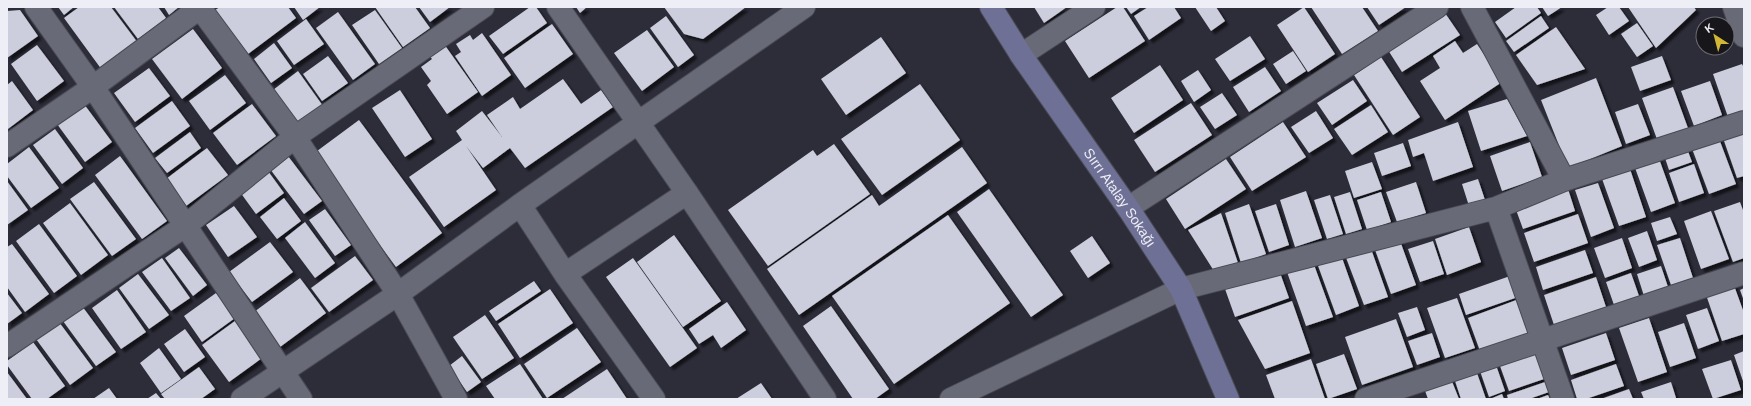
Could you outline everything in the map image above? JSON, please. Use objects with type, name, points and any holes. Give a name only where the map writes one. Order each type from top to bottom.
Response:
[{"type":"main road","name":"Sırrı Atalay Sokağı","points":[[991,7],[1021,55],[1128,208],[1181,289],[1228,399]]},
{"type":"street","points":[[36,7],[93,87],[301,399]]},
{"type":"street","points":[[7,346],[185,226],[295,137],[483,7]]},
{"type":"street","points":[[558,7],[638,124],[687,192],[825,399]]},
{"type":"street","points":[[242,399],[398,294],[520,205],[804,7]]},
{"type":"street","points":[[1021,55],[1094,7]]},
{"type":"street","points":[[1128,208],[1437,7]]},
{"type":"street","points":[[1472,7],[1564,180]]},
{"type":"street","points":[[1734,7],[1744,36]]},
{"type":"street","points":[[7,146],[93,87],[201,8],[295,137],[398,294],[456,399]]},
{"type":"street","points":[[951,399],[1181,289],[1496,208],[1564,180],[1744,122]]},
{"type":"street","points":[[566,274],[687,192]]},
{"type":"street","points":[[520,205],[566,274],[654,399]]},
{"type":"street","points":[[1496,208],[1563,399]]},
{"type":"street","points":[[1366,399],[1744,273]]},
{"type":"building","points":[[58,7],[74,7],[64,15]]},
{"type":"building","points":[[79,7],[111,7],[138,43],[102,70],[64,18]]},
{"type":"building","points":[[114,7],[158,7],[166,18],[138,39]]},
{"type":"building","points":[[164,7],[179,7],[169,15]]},
{"type":"building","points":[[220,7],[288,7],[296,18],[248,54],[215,10]]},
{"type":"building","points":[[294,7],[320,7],[303,20]]},
{"type":"building","points":[[375,7],[415,7],[430,28],[403,47]]},
{"type":"building","points":[[419,7],[450,7],[430,22]]},
{"type":"building","points":[[530,7],[536,7],[547,23],[503,54],[489,36]]},
{"type":"building","points":[[576,7],[587,7],[580,13]]},
{"type":"building","points":[[664,7],[746,7],[703,39],[684,34]]},
{"type":"building","points":[[1034,7],[1067,7],[1044,23]]},
{"type":"building","points":[[1117,7],[1123,7],[1145,41],[1089,78],[1065,41]]},
{"type":"building","points":[[1126,7],[1141,7],[1131,14]]},
{"type":"building","points":[[1148,7],[1174,7],[1181,18],[1149,40],[1134,16]]},
{"type":"building","points":[[1195,7],[1216,7],[1225,21],[1211,31]]},
{"type":"building","points":[[1304,7],[1335,54],[1308,72],[1277,25]]},
{"type":"building","points":[[1311,7],[1362,7],[1378,31],[1342,54]]},
{"type":"building","points":[[1367,7],[1406,7],[1379,25]]},
{"type":"building","points":[[1516,7],[1537,7],[1541,13],[1506,38],[1495,22]]},
{"type":"building","points":[[1542,7],[1562,7],[1548,16]]},
{"type":"building","points":[[1608,7],[1619,7],[1629,21],[1609,35],[1596,15]]},
{"type":"building","points":[[1628,7],[1694,7],[1696,10],[1656,48]]},
{"type":"building","points":[[20,10],[38,36],[7,58],[7,11]]},
{"type":"building","points":[[375,10],[402,48],[379,64],[352,25]]},
{"type":"building","points":[[338,12],[375,64],[353,80],[316,28]]},
{"type":"building","points":[[1445,13],[1460,35],[1402,72],[1388,50]]},
{"type":"building","points":[[666,16],[694,55],[678,67],[650,28]]},
{"type":"building","points":[[1541,16],[1549,28],[1514,52],[1506,41]]},
{"type":"building","points":[[306,19],[324,44],[294,65],[277,41]]},
{"type":"building","points":[[1637,23],[1653,46],[1637,57],[1621,34]]},
{"type":"building","points":[[552,24],[573,54],[525,88],[504,58]]},
{"type":"building","points":[[1556,27],[1585,69],[1537,85],[1516,55]]},
{"type":"building","points":[[193,29],[222,68],[182,99],[152,59]]},
{"type":"building","points":[[647,30],[674,67],[642,91],[614,53]]},
{"type":"building","points":[[482,33],[511,75],[482,96],[455,56],[461,52],[456,44],[470,35],[473,40]]},
{"type":"building","points":[[1250,36],[1265,59],[1230,81],[1215,59]]},
{"type":"building","points":[[881,37],[906,73],[846,115],[821,79]]},
{"type":"building","points":[[1455,41],[1463,53],[1477,44],[1502,82],[1445,120],[1420,81],[1440,68],[1433,56]]},
{"type":"building","points":[[274,43],[292,68],[271,83],[254,59]]},
{"type":"building","points":[[444,44],[478,92],[447,114],[427,85],[431,81],[421,67],[432,59],[428,54]]},
{"type":"building","points":[[37,45],[64,81],[37,101],[11,64]]},
{"type":"building","points":[[1293,51],[1306,71],[1286,84],[1273,64]]},
{"type":"building","points":[[328,56],[348,83],[322,101],[303,74]]},
{"type":"building","points":[[1662,56],[1671,80],[1640,91],[1631,67]]},
{"type":"building","points":[[1381,57],[1420,117],[1393,135],[1354,75]]},
{"type":"building","points":[[1742,64],[1744,68],[1744,111],[1728,117],[1713,74]]},
{"type":"building","points":[[1160,65],[1183,100],[1134,133],[1111,98]]},
{"type":"building","points":[[1265,67],[1281,91],[1249,112],[1233,87]]},
{"type":"building","points":[[149,68],[170,96],[135,122],[114,93]]},
{"type":"building","points":[[1198,70],[1211,90],[1194,102],[1181,81]]},
{"type":"building","points":[[298,71],[323,106],[298,124],[273,90]]},
{"type":"building","points":[[225,75],[246,103],[210,130],[189,101]]},
{"type":"building","points":[[1596,78],[1622,146],[1568,168],[1541,100]]},
{"type":"building","points":[[563,79],[581,104],[601,90],[613,107],[525,168],[510,148],[483,168],[466,146],[496,190],[444,227],[409,177],[462,140],[456,131],[482,111],[502,137],[487,115],[513,97],[520,109]]},
{"type":"building","points":[[1353,80],[1367,101],[1332,125],[1317,103]]},
{"type":"building","points":[[12,81],[33,110],[8,129],[7,85]]},
{"type":"building","points":[[1710,81],[1722,115],[1694,126],[1681,91]]},
{"type":"building","points":[[920,84],[960,140],[882,195],[841,139]]},
{"type":"building","points":[[1673,87],[1689,131],[1658,142],[1642,98]]},
{"type":"building","points":[[400,90],[432,139],[405,157],[372,108]]},
{"type":"building","points":[[1222,93],[1237,115],[1215,129],[1200,107]]},
{"type":"building","points":[[1507,99],[1527,136],[1481,151],[1468,111]]},
{"type":"building","points":[[172,101],[190,126],[153,153],[135,128]]},
{"type":"building","points":[[1191,103],[1212,135],[1155,172],[1134,140]]},
{"type":"building","points":[[84,104],[112,142],[85,162],[57,124]]},
{"type":"building","points":[[252,104],[276,136],[237,165],[213,133]]},
{"type":"building","points":[[1638,104],[1650,135],[1626,144],[1615,112]]},
{"type":"building","points":[[1371,105],[1388,132],[1352,155],[1334,129]]},
{"type":"building","points":[[1316,111],[1333,138],[1309,153],[1291,127]]},
{"type":"building","points":[[359,120],[442,233],[396,267],[313,154]]},
{"type":"building","points":[[1283,122],[1306,157],[1252,191],[1230,157]]},
{"type":"building","points":[[1458,122],[1473,167],[1433,181],[1424,153],[1413,157],[1408,140]]},
{"type":"building","points":[[55,129],[83,168],[62,184],[33,145]]},
{"type":"building","points":[[1744,130],[1744,176],[1737,178],[1723,138]]},
{"type":"building","points":[[190,132],[201,148],[167,173],[155,158]]},
{"type":"building","points":[[1718,136],[1736,184],[1709,194],[1691,146]]},
{"type":"building","points":[[1530,142],[1542,177],[1502,191],[1490,156]]},
{"type":"building","points":[[1403,143],[1411,166],[1382,176],[1374,153]]},
{"type":"building","points":[[834,144],[870,194],[768,266],[728,210],[813,150],[817,156]]},
{"type":"building","points":[[1686,146],[1692,162],[1669,170],[1664,155]]},
{"type":"building","points":[[29,147],[59,188],[31,208],[7,176],[7,164]]},
{"type":"building","points":[[962,147],[987,183],[799,315],[767,269],[872,195],[879,206]]},
{"type":"building","points":[[207,148],[228,175],[186,206],[166,179]]},
{"type":"building","points":[[120,156],[167,221],[142,239],[95,175]]},
{"type":"building","points":[[288,156],[322,201],[304,214],[270,169]]},
{"type":"building","points":[[1658,156],[1675,203],[1651,212],[1634,165]]},
{"type":"building","points":[[1226,159],[1246,189],[1185,229],[1166,199]]},
{"type":"building","points":[[1372,162],[1382,189],[1354,198],[1345,171]]},
{"type":"building","points":[[1694,164],[1704,193],[1679,202],[1669,173]]},
{"type":"building","points":[[1629,166],[1646,217],[1619,226],[1601,176]]},
{"type":"building","points":[[268,171],[284,193],[256,214],[240,192]]},
{"type":"building","points":[[1478,179],[1485,200],[1469,206],[1462,184]]},
{"type":"building","points":[[7,181],[28,210],[7,225]]},
{"type":"building","points":[[94,182],[136,239],[112,256],[70,199]]},
{"type":"building","points":[[1416,182],[1426,213],[1397,222],[1386,192]]},
{"type":"building","points":[[1598,183],[1614,228],[1591,237],[1575,190]]},
{"type":"building","points":[[989,189],[1063,295],[1031,317],[957,212]]},
{"type":"building","points":[[1568,189],[1575,211],[1523,229],[1515,207]]},
{"type":"building","points":[[1306,191],[1322,238],[1295,247],[1280,200]]},
{"type":"building","points":[[1350,192],[1362,229],[1346,234],[1334,197]]},
{"type":"building","points":[[1381,192],[1391,222],[1367,230],[1357,200]]},
{"type":"building","points":[[1330,195],[1343,234],[1327,239],[1314,200]]},
{"type":"building","points":[[284,198],[301,221],[277,239],[260,217]]},
{"type":"building","points":[[1740,202],[1744,213],[1744,258],[1733,262],[1714,211]]},
{"type":"building","points":[[70,203],[108,255],[81,275],[43,223]]},
{"type":"building","points":[[1249,204],[1266,254],[1241,263],[1225,213]]},
{"type":"building","points":[[1276,204],[1289,245],[1269,252],[1255,211]]},
{"type":"building","points":[[234,206],[257,237],[228,257],[206,225]]},
{"type":"building","points":[[325,209],[351,245],[335,256],[309,220]]},
{"type":"building","points":[[1711,211],[1729,259],[1701,269],[1684,221]]},
{"type":"building","points":[[1221,213],[1238,263],[1214,271],[1188,230]]},
{"type":"building","points":[[1578,214],[1588,243],[1534,262],[1524,233]]},
{"type":"building","points":[[948,215],[1010,303],[894,384],[832,296]]},
{"type":"building","points":[[1670,217],[1677,234],[1657,241],[1651,223]]},
{"type":"building","points":[[305,222],[335,263],[315,278],[285,238]]},
{"type":"building","points":[[39,224],[77,276],[54,293],[16,241]]},
{"type":"building","points":[[1469,227],[1481,262],[1447,275],[1435,239]]},
{"type":"building","points":[[1647,231],[1657,260],[1639,267],[1628,238]]},
{"type":"building","points":[[674,235],[721,301],[683,327],[637,262]]},
{"type":"building","points":[[1092,236],[1110,263],[1088,278],[1070,251]]},
{"type":"building","points":[[1399,238],[1416,285],[1391,294],[1374,247]]},
{"type":"building","points":[[1622,238],[1632,268],[1605,278],[1594,248]]},
{"type":"building","points":[[1680,238],[1693,278],[1671,285],[1657,245]]},
{"type":"building","points":[[1433,241],[1444,274],[1420,282],[1408,249]]},
{"type":"building","points":[[270,242],[293,272],[252,302],[229,272]]},
{"type":"building","points":[[12,244],[49,294],[25,312],[7,287],[7,247]]},
{"type":"building","points":[[1370,246],[1388,297],[1364,305],[1345,255]]},
{"type":"building","points":[[179,248],[207,285],[193,296],[165,258]]},
{"type":"building","points":[[1585,250],[1593,273],[1543,290],[1536,267]]},
{"type":"building","points":[[1341,255],[1359,306],[1336,315],[1317,263]]},
{"type":"building","points":[[355,256],[373,280],[329,312],[311,288]]},
{"type":"building","points":[[162,258],[190,298],[171,311],[142,272]]},
{"type":"building","points":[[633,258],[697,348],[670,367],[606,277]]},
{"type":"building","points":[[1313,262],[1333,317],[1306,326],[1287,272]]},
{"type":"building","points":[[1661,266],[1668,287],[1644,296],[1637,274]]},
{"type":"building","points":[[1279,270],[1289,298],[1235,317],[1225,289]]},
{"type":"building","points":[[1631,273],[1639,296],[1614,305],[1606,282]]},
{"type":"building","points":[[138,274],[169,315],[149,329],[119,288]]},
{"type":"building","points":[[1510,276],[1518,297],[1466,315],[1459,294]]},
{"type":"building","points":[[1596,277],[1608,313],[1556,331],[1544,295]]},
{"type":"building","points":[[300,278],[326,313],[280,347],[254,312]]},
{"type":"building","points":[[1732,280],[1744,313],[1744,334],[1722,341],[1704,289]]},
{"type":"building","points":[[534,281],[541,291],[496,321],[489,311]]},
{"type":"building","points":[[1744,288],[1744,301],[1740,290]]},
{"type":"building","points":[[550,289],[573,323],[520,358],[498,324]]},
{"type":"building","points":[[117,290],[146,332],[121,349],[92,308]]},
{"type":"building","points":[[7,293],[22,313],[7,324]]},
{"type":"building","points":[[216,293],[235,318],[202,342],[184,316]]},
{"type":"building","points":[[1457,298],[1475,348],[1445,358],[1427,308]]},
{"type":"building","points":[[1519,299],[1531,333],[1480,351],[1468,318]]},
{"type":"building","points":[[1292,301],[1310,353],[1265,369],[1238,320]]},
{"type":"building","points":[[727,302],[746,330],[721,348],[713,335],[699,344],[689,329]]},
{"type":"building","points":[[82,306],[116,352],[96,366],[63,321]]},
{"type":"building","points":[[831,306],[889,389],[875,399],[853,399],[803,326]]},
{"type":"building","points":[[1417,307],[1425,330],[1407,337],[1398,313]]},
{"type":"building","points":[[1707,308],[1719,341],[1698,349],[1686,315]]},
{"type":"building","points":[[485,315],[514,358],[482,379],[453,337]]},
{"type":"building","points":[[1649,318],[1667,372],[1638,382],[1619,328]]},
{"type":"building","points":[[1396,319],[1413,367],[1362,385],[1345,337]]},
{"type":"building","points":[[235,321],[262,358],[229,382],[202,345]]},
{"type":"building","points":[[59,322],[93,368],[70,385],[36,339]]},
{"type":"building","points":[[1684,323],[1696,358],[1670,367],[1658,332]]},
{"type":"building","points":[[577,328],[601,362],[547,398],[524,364]]},
{"type":"building","points":[[185,329],[205,357],[184,372],[164,344]]},
{"type":"building","points":[[1432,333],[1440,357],[1417,365],[1408,341]]},
{"type":"building","points":[[1606,333],[1615,360],[1571,375],[1562,348]]},
{"type":"building","points":[[33,342],[65,386],[47,399],[32,399],[7,365],[7,361]]},
{"type":"building","points":[[159,348],[181,379],[161,393],[140,363]]},
{"type":"building","points":[[1744,351],[1744,384],[1734,355]]},
{"type":"building","points":[[1538,353],[1547,378],[1509,391],[1500,366]]},
{"type":"building","points":[[1344,354],[1357,389],[1328,399],[1316,364]]},
{"type":"building","points":[[462,356],[481,382],[467,392],[449,366]]},
{"type":"building","points":[[1311,359],[1325,399],[1275,399],[1266,375]]},
{"type":"building","points":[[1731,360],[1741,390],[1713,399],[1702,369]]},
{"type":"building","points":[[520,364],[543,399],[495,399],[486,386]]},
{"type":"building","points":[[1616,364],[1624,386],[1586,399],[1577,399],[1571,380]]},
{"type":"building","points":[[1496,365],[1505,391],[1489,397],[1480,371]]},
{"type":"building","points":[[199,367],[215,389],[201,399],[165,399],[161,394]]},
{"type":"building","points":[[607,369],[627,399],[562,399]]},
{"type":"building","points":[[7,372],[27,399],[7,399]]},
{"type":"building","points":[[1477,373],[1486,399],[1461,399],[1455,381]]},
{"type":"building","points":[[1451,379],[1459,399],[1428,399],[1424,388]]},
{"type":"building","points":[[1545,382],[1549,392],[1529,399],[1508,399],[1507,395]]},
{"type":"building","points":[[1671,382],[1676,398],[1644,399],[1641,392]]},
{"type":"building","points":[[761,383],[772,399],[736,399]]},
{"type":"building","points":[[109,388],[117,399],[93,399]]},
{"type":"building","points":[[1629,389],[1633,399],[1601,399]]},
{"type":"building","points":[[156,393],[161,399],[147,399]]},
{"type":"building","points":[[1502,394],[1504,399],[1490,399]]},
{"type":"building","points":[[1548,395],[1550,399],[1537,399]]}]
